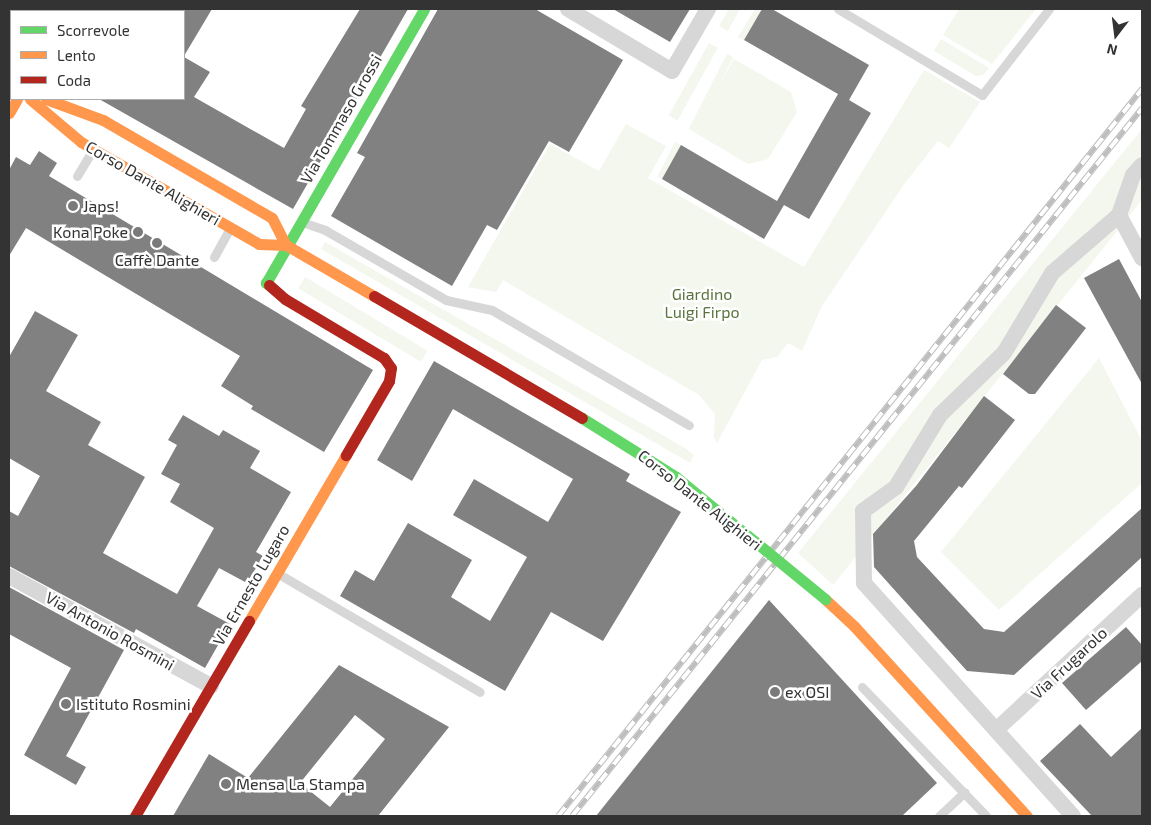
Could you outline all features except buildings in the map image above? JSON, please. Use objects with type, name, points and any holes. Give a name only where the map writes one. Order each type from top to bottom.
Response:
[{"type":"street","name":"Via Tommaso Grossi","points":[[286,245],[424,9]]},
{"type":"street","points":[[568,9],[672,71],[708,9]]},
{"type":"street","points":[[9,113],[16,100]]},
{"type":"street","name":"Corso Dante Alighieri","points":[[31,100],[67,133],[93,149],[259,244],[286,245],[626,444],[676,477],[854,626],[1027,816]]},
{"type":"street","name":"Corso Dante Alighieri","points":[[54,100],[85,104],[272,218]]},
{"type":"street","points":[[67,133],[85,104]]},
{"type":"street","points":[[1073,816],[864,583],[863,511],[896,486],[940,415],[1004,353],[1052,273],[1119,215],[1133,175],[1142,165]]},
{"type":"street","points":[[1119,215],[1142,258]]},
{"type":"street","points":[[272,218],[300,222]]},
{"type":"street","points":[[272,218],[286,245]]},
{"type":"street","name":"Via Ernesto Lugaro","points":[[135,816],[389,382],[391,368],[384,358],[268,288],[267,278],[286,245]]},
{"type":"street","name":"Via Antonio Rosmini","points":[[9,576],[211,686]]},
{"type":"street","name":"Via Frugarolo","points":[[996,730],[1142,596]]},
{"type":"lane","points":[[838,9],[982,95],[1049,9]]},
{"type":"lane","points":[[77,176],[93,149]]},
{"type":"lane","points":[[300,222],[325,230],[446,300],[492,310],[689,424]]},
{"type":"lane","points":[[214,256],[230,228]]},
{"type":"lane","points":[[276,573],[480,692]]},
{"type":"lane","points":[[862,688],[965,792],[986,816]]},
{"type":"lane","points":[[939,816],[965,792]]},
{"type":"green space","points":[[729,9],[740,9],[728,31],[719,26]]},
{"type":"green space","points":[[755,9],[762,9],[744,40],[738,37]]},
{"type":"green space","points":[[959,9],[1036,9],[992,64],[943,35]]},
{"type":"green space","points":[[941,39],[989,68],[983,75],[976,76],[934,51]]},
{"type":"green space","points":[[709,43],[718,48],[678,120],[669,116]]},
{"type":"green space","points":[[727,54],[733,57],[695,132],[689,129]]},
{"type":"green space","points":[[734,59],[791,92],[797,112],[768,159],[748,164],[692,131]]},
{"type":"green space","name":"Giardino Luigi Firpo","points":[[924,70],[980,102],[949,148],[938,141],[905,183],[822,306],[802,351],[788,343],[777,357],[762,360],[717,443],[714,438],[715,414],[699,395],[503,280],[496,292],[468,287],[550,144],[599,171],[626,124],[666,146],[648,178],[804,267]]},
{"type":"green space","points":[[1142,129],[1142,200],[833,585],[798,553]]},
{"type":"green space","points":[[675,142],[681,145],[664,180],[657,177]]},
{"type":"green space","points":[[325,242],[685,448],[694,455],[690,463],[321,249]]},
{"type":"green space","points":[[305,277],[428,351],[421,362],[298,288]]},
{"type":"green space","points":[[1099,358],[1142,441],[1142,483],[999,610],[941,552]]},
{"type":"railway","points":[[558,816],[1142,89]]},
{"type":"railway","points":[[572,816],[1142,108]]},
{"type":"traffic: fast","points":[[269,285],[266,283],[424,9]]},
{"type":"traffic: fast","points":[[582,418],[676,477]]},
{"type":"traffic: fast","points":[[676,477],[825,599]]},
{"type":"traffic: slow","points":[[9,113],[16,100]]},
{"type":"traffic: slow","points":[[31,100],[81,142],[259,244],[286,245],[374,296]]},
{"type":"traffic: slow","points":[[49,100],[103,120],[272,218],[286,245]]},
{"type":"traffic: slow","points":[[249,621],[346,455]]},
{"type":"traffic: slow","points":[[825,599],[854,626],[1027,816]]},
{"type":"traffic: jam","points":[[269,285],[285,299],[384,358],[391,368],[389,381],[346,455]]},
{"type":"traffic: jam","points":[[374,296],[582,418]]},
{"type":"traffic: jam","points":[[135,816],[249,621]]},
{"type":"place","name":"Japs!","points":[[73,206]]},
{"type":"place","name":"Kona Poke","points":[[138,232]]},
{"type":"place","name":"Caffè Dante","points":[[157,243]]},
{"type":"place","name":"ex OSI","points":[[775,692]]},
{"type":"place","name":"Istituto Rosmini","points":[[66,704]]},
{"type":"place","name":"Mensa La Stampa","points":[[226,784]]}]
